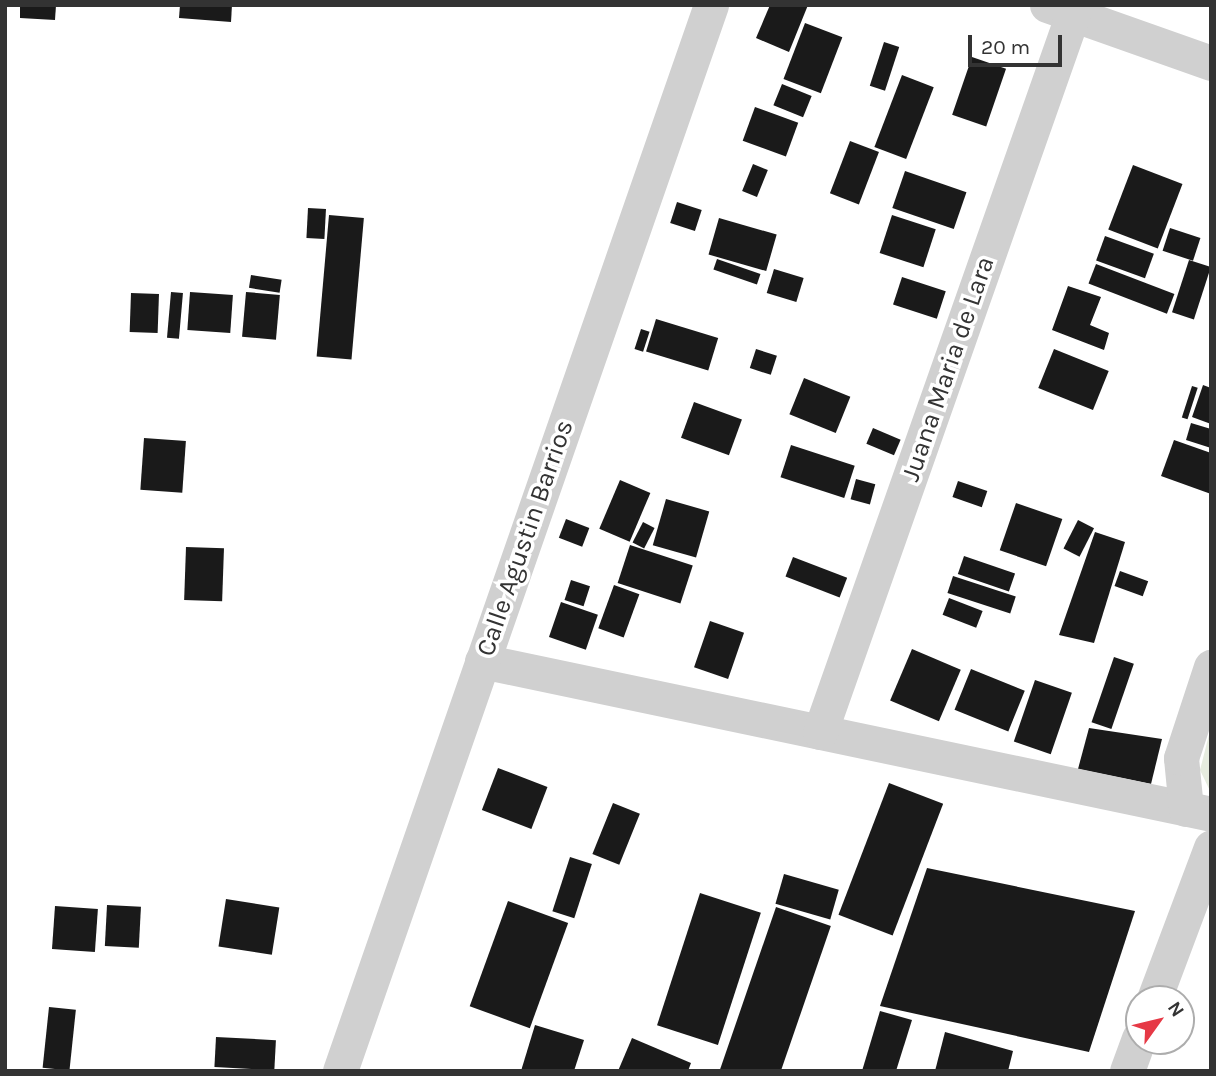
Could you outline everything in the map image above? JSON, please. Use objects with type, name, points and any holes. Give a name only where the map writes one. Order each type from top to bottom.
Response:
[{"type":"street","name":"Calle Agustin Barrios","points":[[340,1071],[710,5]]},
{"type":"street","points":[[1065,8],[1211,63]]},
{"type":"street","name":"Juana Maria de Lara","points":[[820,732],[1065,8]]},
{"type":"street","points":[[482,661],[1198,811],[1181,758],[1211,667]]},
{"type":"street","points":[[1159,985],[1211,847]]},
{"type":"shaded area","points":[[1211,727],[1211,793],[1200,770]]},
{"type":"building","points":[[20,5],[56,5],[55,20],[20,18]]},
{"type":"building","points":[[180,5],[232,5],[231,22],[179,18]]},
{"type":"building","points":[[770,5],[808,5],[789,52],[756,38]]},
{"type":"building","points":[[805,23],[842,37],[821,93],[783,79]]},
{"type":"building","points":[[884,42],[899,47],[885,91],[870,86]]},
{"type":"building","points":[[972,57],[1006,69],[986,126],[952,115]]},
{"type":"building","points":[[902,75],[934,87],[906,159],[874,147]]},
{"type":"building","points":[[782,84],[812,96],[803,117],[773,105]]},
{"type":"building","points":[[755,107],[798,123],[786,157],[743,141]]},
{"type":"building","points":[[850,141],[879,152],[859,204],[830,193]]},
{"type":"building","points":[[753,164],[768,170],[757,197],[742,191]]},
{"type":"building","points":[[1133,165],[1182,184],[1158,248],[1108,229]]},
{"type":"building","points":[[905,171],[966,192],[954,229],[892,208]]},
{"type":"building","points":[[677,202],[702,210],[695,231],[670,223]]},
{"type":"building","points":[[308,208],[326,209],[324,239],[306,238]]},
{"type":"building","points":[[329,215],[364,218],[351,360],[317,356]]},
{"type":"building","points":[[892,215],[936,229],[923,267],[880,253]]},
{"type":"building","points":[[719,218],[777,235],[766,271],[709,255]]},
{"type":"building","points":[[1170,228],[1200,238],[1193,261],[1163,251]]},
{"type":"building","points":[[1105,236],[1154,254],[1145,278],[1096,260]]},
{"type":"building","points":[[717,259],[760,274],[757,284],[713,269]]},
{"type":"building","points":[[1189,260],[1211,267],[1194,319],[1172,312]]},
{"type":"building","points":[[1096,264],[1174,294],[1167,314],[1088,284]]},
{"type":"building","points":[[774,269],[804,278],[796,302],[767,293]]},
{"type":"building","points":[[251,275],[282,280],[280,293],[249,288]]},
{"type":"building","points":[[902,277],[946,291],[937,319],[893,305]]},
{"type":"building","points":[[1068,286],[1101,297],[1090,325],[1109,333],[1104,350],[1052,330]]},
{"type":"building","points":[[171,292],[183,293],[179,339],[167,338]]},
{"type":"building","points":[[190,292],[233,295],[230,333],[187,330]]},
{"type":"building","points":[[246,292],[280,295],[276,340],[242,337]]},
{"type":"building","points":[[131,293],[159,294],[158,333],[130,332]]},
{"type":"building","points":[[656,319],[718,338],[708,371],[646,352]]},
{"type":"building","points":[[641,329],[650,332],[643,352],[635,349]]},
{"type":"building","points":[[756,349],[777,356],[771,375],[750,368]]},
{"type":"building","points":[[1054,349],[1109,371],[1093,410],[1038,388]]},
{"type":"building","points":[[804,378],[850,397],[836,433],[789,414]]},
{"type":"building","points":[[1203,385],[1211,388],[1211,424],[1192,417]]},
{"type":"building","points":[[1192,386],[1198,388],[1188,419],[1182,417]]},
{"type":"building","points":[[694,402],[742,419],[729,455],[681,438]]},
{"type":"building","points":[[1191,423],[1211,429],[1211,448],[1186,440]]},
{"type":"building","points":[[873,428],[901,440],[894,455],[866,444]]},
{"type":"building","points":[[144,438],[186,441],[182,493],[140,490]]},
{"type":"building","points":[[1174,440],[1211,453],[1211,494],[1161,476]]},
{"type":"building","points":[[791,445],[855,466],[844,498],[780,477]]},
{"type":"building","points":[[856,479],[875,484],[870,504],[851,499]]},
{"type":"building","points":[[620,480],[650,493],[630,542],[599,529]]},
{"type":"building","points":[[958,481],[987,491],[982,507],[952,497]]},
{"type":"building","points":[[666,499],[709,511],[696,558],[653,545]]},
{"type":"building","points":[[1016,503],[1062,519],[1046,566],[1000,550]]},
{"type":"building","points":[[566,519],[589,528],[582,547],[559,538]]},
{"type":"building","points":[[1078,520],[1094,528],[1080,557],[1063,549]]},
{"type":"building","points":[[643,522],[655,528],[644,548],[633,542]]},
{"type":"building","points":[[1095,532],[1125,542],[1094,643],[1059,635]]},
{"type":"building","points":[[630,545],[693,565],[680,603],[618,583]]},
{"type":"building","points":[[186,547],[224,548],[222,601],[184,600]]},
{"type":"building","points":[[964,556],[1015,574],[1009,592],[958,574]]},
{"type":"building","points":[[793,557],[847,578],[840,597],[785,577]]},
{"type":"building","points":[[1120,571],[1148,581],[1143,596],[1115,586]]},
{"type":"building","points":[[953,576],[1016,596],[1010,614],[947,593]]},
{"type":"building","points":[[571,580],[590,586],[584,606],[565,600]]},
{"type":"building","points":[[614,585],[639,594],[624,637],[598,628]]},
{"type":"building","points":[[949,598],[983,611],[976,628],[943,615]]},
{"type":"building","points":[[561,602],[598,615],[586,650],[549,637]]},
{"type":"building","points":[[710,621],[744,633],[728,679],[694,667]]},
{"type":"building","points":[[912,649],[961,670],[939,721],[890,701]]},
{"type":"building","points":[[1114,657],[1134,664],[1111,729],[1092,722]]},
{"type":"building","points":[[971,669],[1025,691],[1008,732],[955,710]]},
{"type":"building","points":[[1035,680],[1072,693],[1051,754],[1014,741]]},
{"type":"building","points":[[1089,728],[1162,739],[1151,784],[1078,769]]},
{"type":"building","points":[[498,768],[547,787],[531,829],[482,810]]},
{"type":"building","points":[[889,783],[943,804],[893,935],[838,915]]},
{"type":"building","points":[[613,803],[640,814],[619,865],[592,854]]},
{"type":"building","points":[[570,857],[592,864],[574,918],[552,911]]},
{"type":"building","points":[[927,868],[1135,911],[1089,1052],[880,1006]]},
{"type":"building","points":[[784,874],[839,890],[830,920],[775,904]]},
{"type":"building","points":[[700,893],[761,913],[718,1045],[657,1025]]},
{"type":"building","points":[[226,899],[279,907],[272,955],[218,946]]},
{"type":"building","points":[[508,901],[568,923],[530,1028],[470,1006]]},
{"type":"building","points":[[107,905],[141,907],[139,948],[105,946]]},
{"type":"building","points":[[55,906],[98,909],[95,952],[52,949]]},
{"type":"building","points":[[776,907],[831,926],[781,1071],[720,1071]]},
{"type":"building","points":[[49,1007],[76,1010],[69,1070],[43,1068]]},
{"type":"building","points":[[880,1011],[912,1020],[896,1071],[862,1071]]},
{"type":"building","points":[[535,1025],[584,1040],[574,1071],[521,1071]]},
{"type":"building","points":[[945,1032],[1013,1051],[1008,1071],[935,1071]]},
{"type":"building","points":[[216,1037],[276,1040],[274,1070],[214,1067]]},
{"type":"building","points":[[632,1038],[691,1063],[688,1071],[618,1071]]}]
